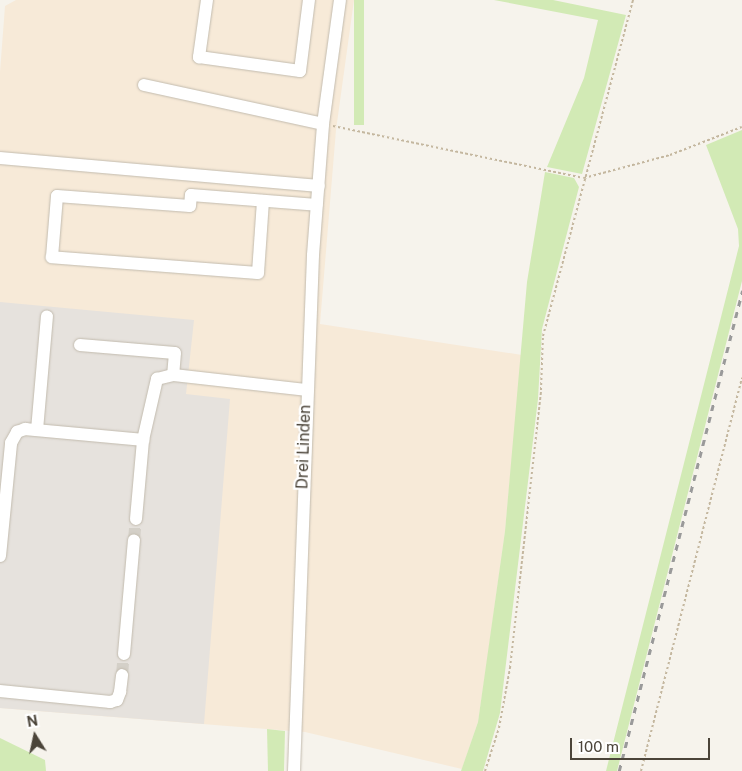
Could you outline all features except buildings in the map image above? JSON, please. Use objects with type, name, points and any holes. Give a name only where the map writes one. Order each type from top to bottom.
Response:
[{"type":"street","points":[[207,0],[199,57],[300,71],[309,0]]},
{"type":"street","name":"Drei Linden","points":[[294,771],[306,390],[317,205],[323,124],[340,0]]},
{"type":"street","points":[[144,85],[323,124]]},
{"type":"street","points":[[0,158],[319,186]]},
{"type":"street","points":[[263,201],[258,273],[52,257],[57,196],[190,206],[191,195],[317,205]]},
{"type":"street","points":[[37,430],[48,316]]},
{"type":"street","points":[[80,344],[175,353],[173,375]]},
{"type":"street","points":[[136,519],[143,440],[157,379],[173,375],[306,390]]},
{"type":"street","points":[[0,556],[11,443],[17,432],[37,430],[143,440]]},
{"type":"street","points":[[124,654],[134,540]]},
{"type":"street","points":[[0,691],[110,702],[117,700],[122,675]]},
{"type":"path","points":[[485,771],[499,728],[510,668],[543,374],[543,336],[633,0]]},
{"type":"path","points":[[323,124],[584,178],[670,156],[742,127]]},
{"type":"path","points":[[641,771],[742,378]]},
{"type":"shaded area","points":[[16,0],[354,0],[336,130],[320,324],[522,355],[505,531],[486,669],[478,722],[462,769],[305,732],[0,708],[0,72],[5,6]]},
{"type":"shaded area","points":[[0,302],[194,320],[186,394],[230,399],[204,724],[0,708]]},
{"type":"green space","points":[[354,0],[364,0],[364,125],[354,125]]},
{"type":"green space","points":[[494,0],[553,0],[626,15],[582,174],[547,167],[584,78],[598,20]]},
{"type":"green space","points":[[742,130],[742,281],[617,771],[606,771],[739,246],[738,229],[706,145]]},
{"type":"green space","points":[[545,172],[574,178],[579,187],[542,329],[538,399],[500,713],[483,771],[461,771],[478,722],[505,531],[527,282]]},
{"type":"green space","points":[[267,729],[285,731],[284,771],[268,771]]},
{"type":"green space","points":[[0,738],[45,760],[46,771],[0,771]]},
{"type":"tunnel","points":[[134,540],[136,519]]},
{"type":"tunnel","points":[[122,675],[124,654]]},
{"type":"railway","points":[[619,771],[742,291]]}]
